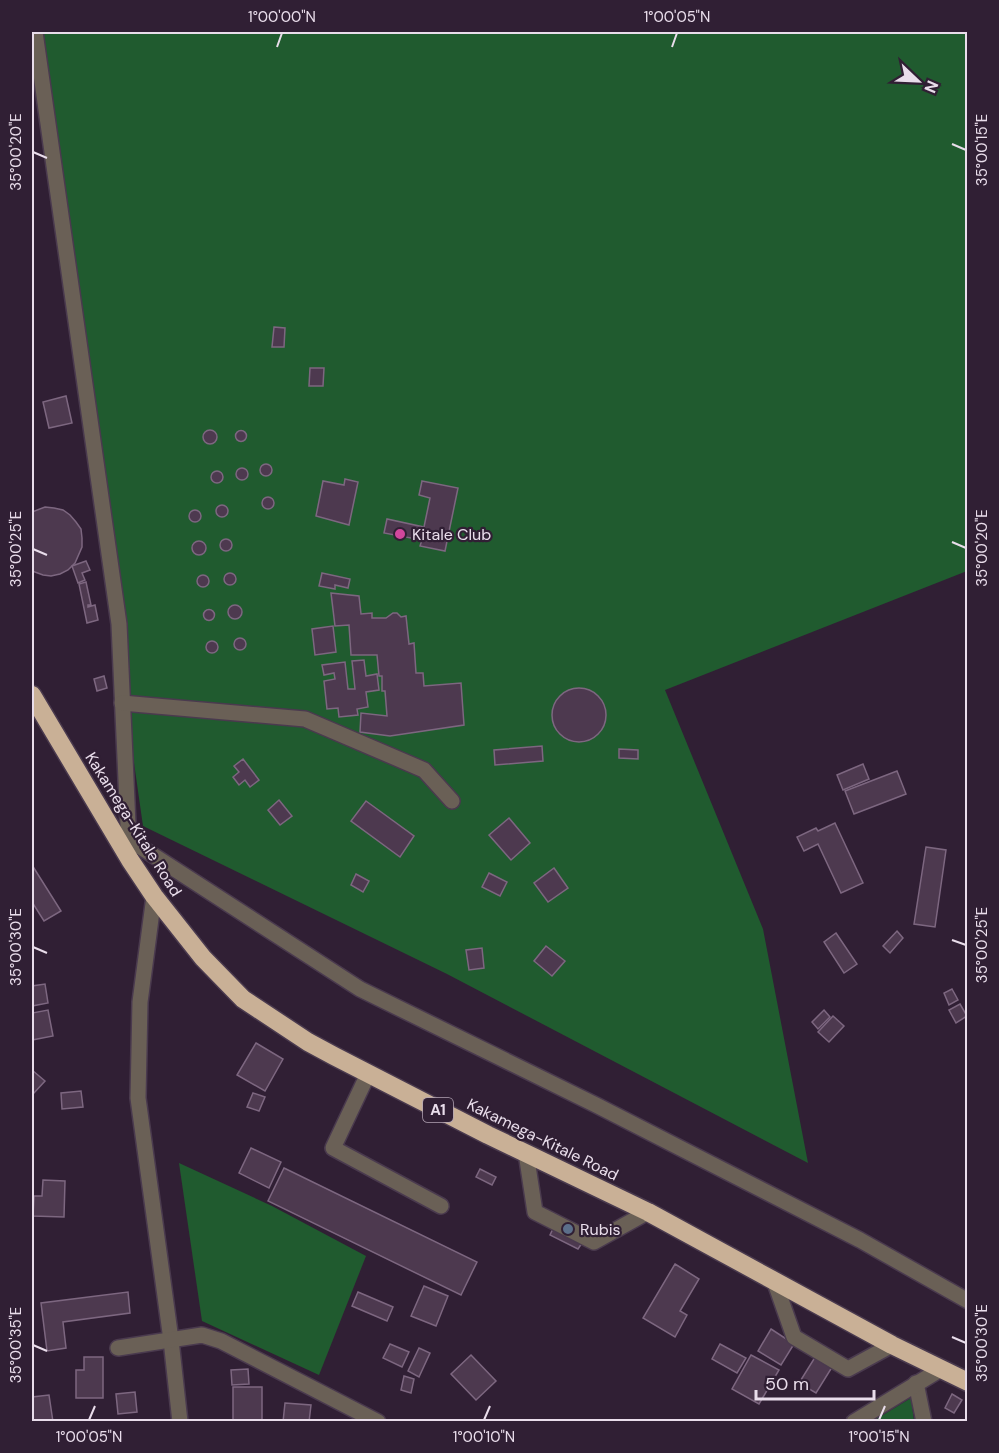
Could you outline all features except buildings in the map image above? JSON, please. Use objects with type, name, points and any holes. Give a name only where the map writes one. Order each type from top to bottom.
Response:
[{"type":"highway","name":"Kakamega-Kitale Road","points":[[32,695],[130,860],[154,896],[203,958],[243,999],[308,1042],[368,1074],[648,1212],[892,1345],[968,1382]]},
{"type":"street","points":[[35,32],[118,624],[130,860]]},
{"type":"street","points":[[122,703],[305,719],[424,770],[452,801]]},
{"type":"street","points":[[128,838],[360,989],[596,1105],[860,1240],[968,1301]]},
{"type":"street","points":[[154,896],[140,1002],[138,1098],[180,1422]]},
{"type":"street","points":[[368,1074],[333,1148],[441,1206]]},
{"type":"street","points":[[526,1153],[536,1212],[594,1242],[648,1212]]},
{"type":"street","points":[[774,1280],[794,1337],[848,1369],[892,1345]]},
{"type":"street","points":[[118,1348],[202,1335],[221,1341],[378,1422]]},
{"type":"street","points":[[854,1422],[941,1369]]},
{"type":"street","points":[[916,1383],[924,1422]]},
{"type":"green space","points":[[32,32],[967,32],[967,571],[665,690],[763,929],[808,1163],[447,974],[143,826],[32,47]]},
{"type":"green space","points":[[179,1163],[272,1206],[366,1256],[319,1375],[202,1321]]},
{"type":"green space","points":[[911,1398],[914,1421],[873,1421]]},
{"type":"place","name":"Kitale Club","points":[[400,534]]},
{"type":"place","name":"Rubis","points":[[568,1229]]}]
